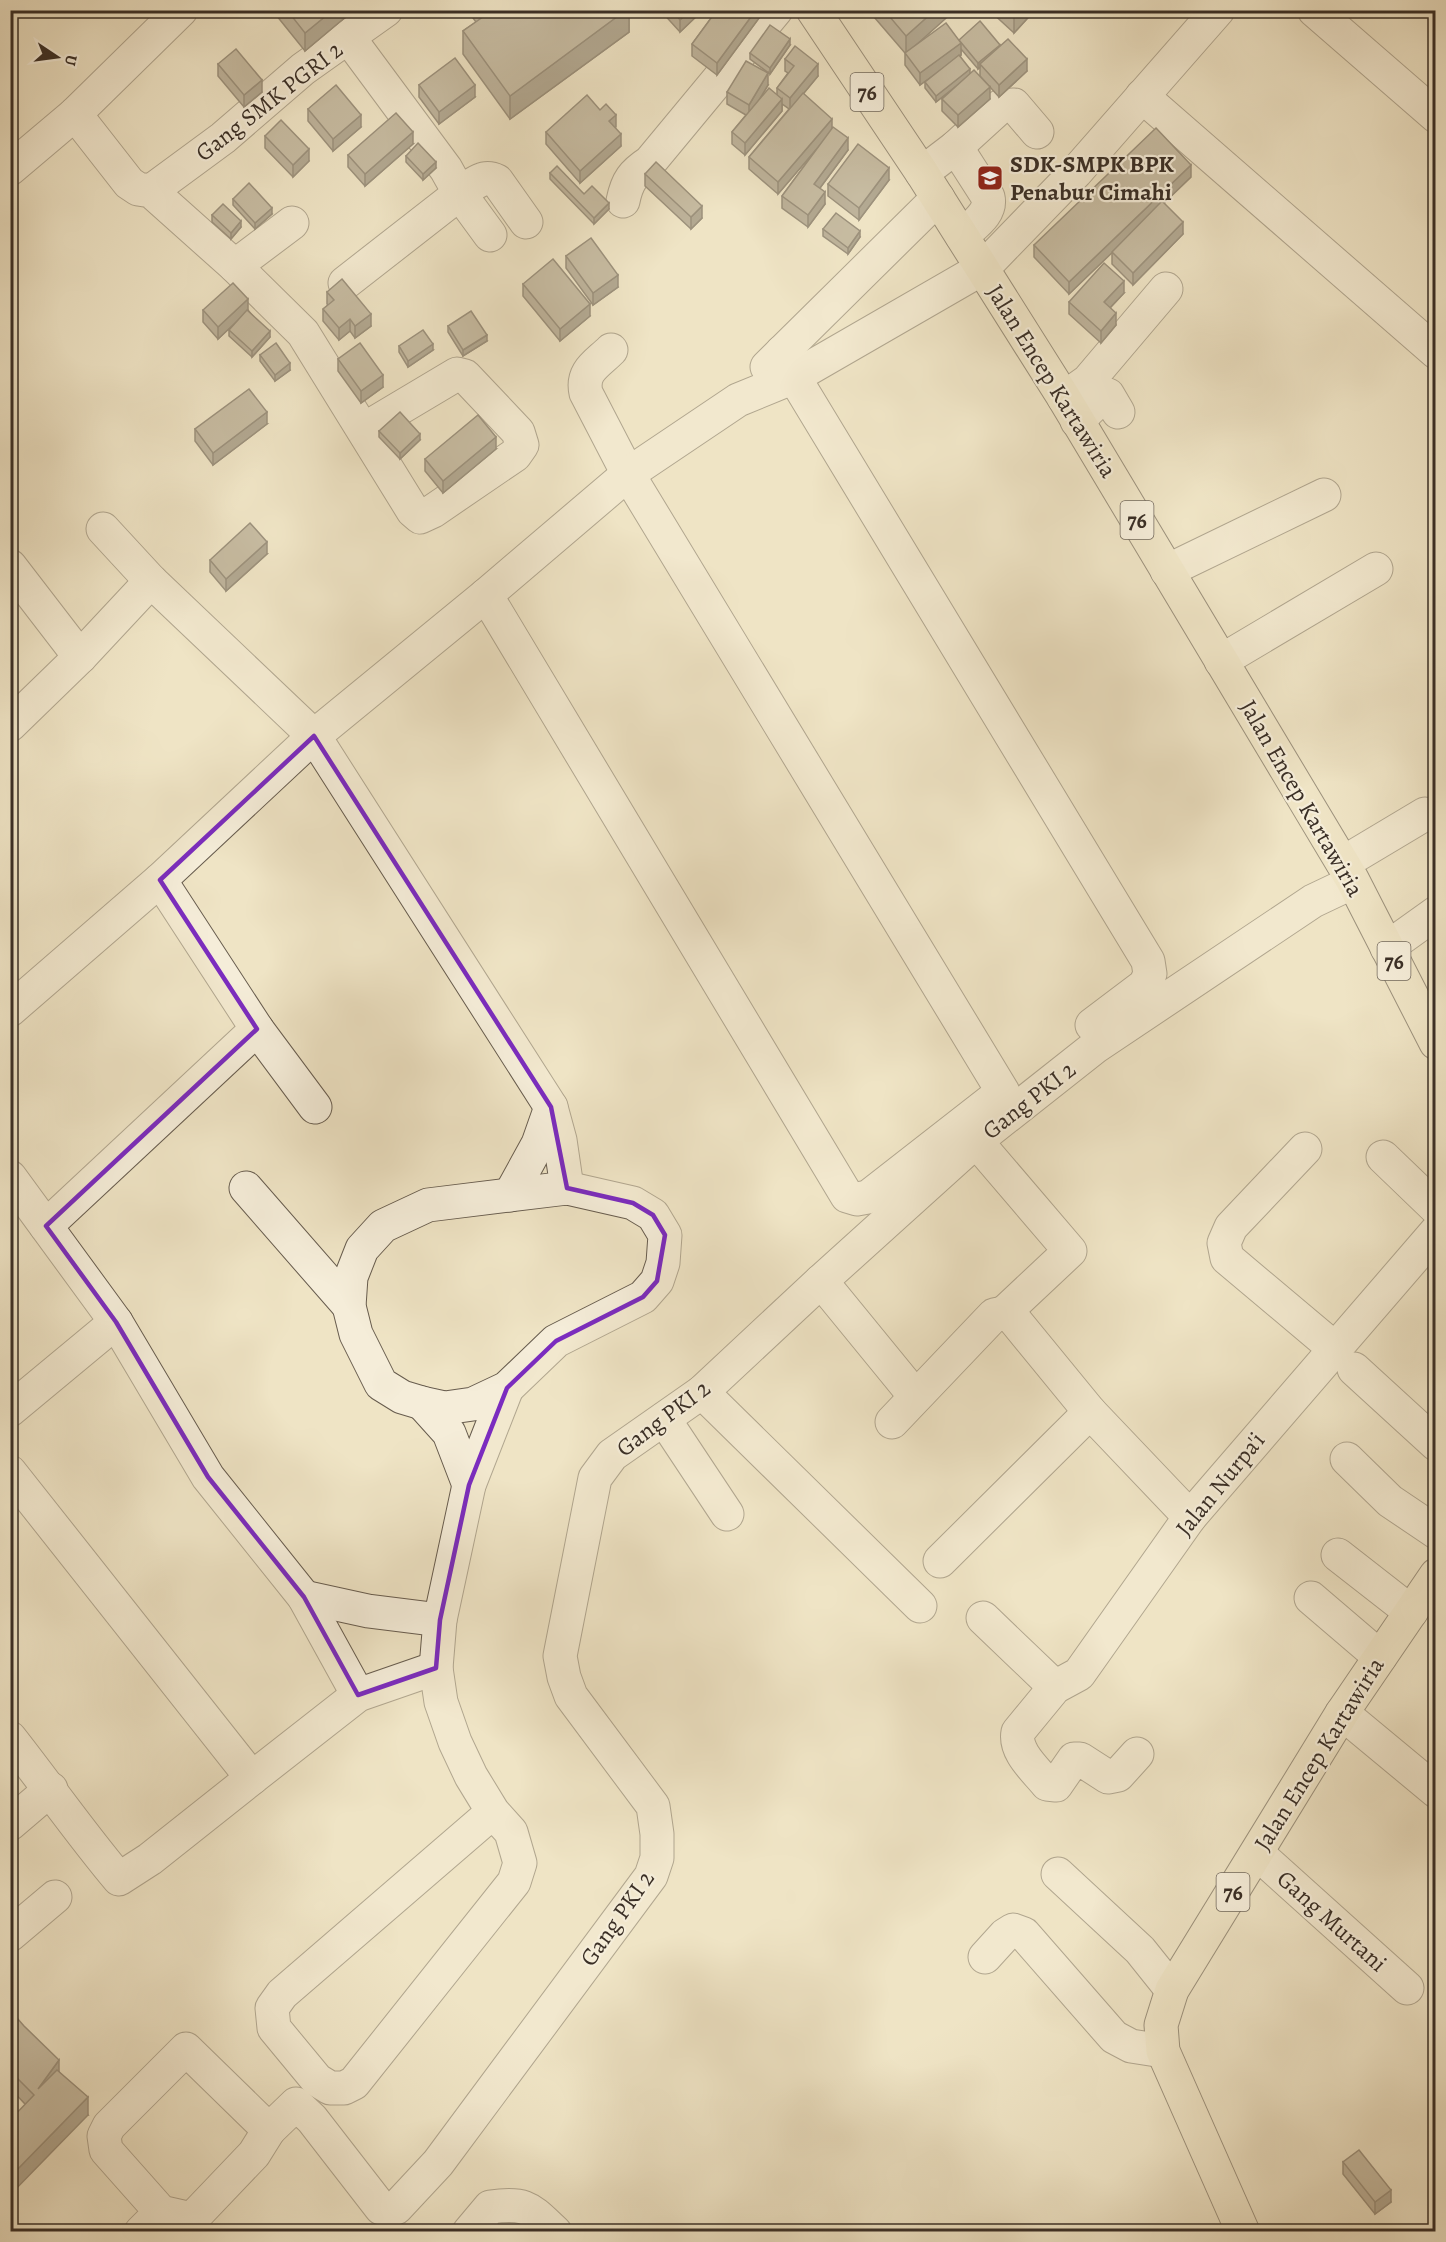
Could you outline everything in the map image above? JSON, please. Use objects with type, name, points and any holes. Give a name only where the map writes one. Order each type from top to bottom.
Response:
[{"type":"main road","name":"Jalan Encep Kartawiria","points":[[813,10],[930,186],[1071,409],[1348,873],[1387,948],[1427,1007],[1436,1043]]},
{"type":"main road","name":"Jalan Encep Kartawiria","points":[[1243,2232],[1163,2051],[1161,2025],[1172,1990],[1342,1713],[1436,1575]]},
{"type":"street","points":[[10,169],[75,114],[181,10]]},
{"type":"street","name":"Gang SMK PGRI 2","points":[[151,191],[223,138],[303,69],[387,10]]},
{"type":"street","points":[[623,201],[626,186],[635,172],[650,162],[776,10]]},
{"type":"street","points":[[10,1010],[160,880],[314,736],[486,595],[628,474],[788,364],[982,268],[1076,172],[1218,10]]},
{"type":"street","points":[[1314,10],[1436,116]]},
{"type":"street","points":[[349,38],[446,169],[459,194],[490,235]]},
{"type":"street","points":[[1142,96],[1436,352]]},
{"type":"street","points":[[788,364],[930,186],[956,147],[1001,106],[1008,104],[1014,105],[1037,132]]},
{"type":"street","points":[[75,114],[129,183],[138,189],[151,191],[235,266],[303,333],[413,511],[420,517],[433,512],[515,454],[522,445],[518,432],[465,376],[457,374],[363,430]]},
{"type":"street","points":[[956,147],[988,197],[990,204],[988,210],[962,236]]},
{"type":"street","points":[[345,283],[459,194],[484,178],[497,181],[526,222]]},
{"type":"street","points":[[235,266],[292,223]]},
{"type":"street","points":[[1071,409],[1088,381],[1166,289]]},
{"type":"street","points":[[611,350],[585,375],[584,384],[586,393],[628,474],[1003,1092]]},
{"type":"street","points":[[486,595],[847,1196],[857,1199],[868,1197],[1145,985],[1150,974],[1148,961],[788,364]]},
{"type":"street","points":[[1071,409],[1105,394],[1108,395],[1118,412]]},
{"type":"street","points":[[1167,571],[1324,495]]},
{"type":"street","points":[[103,530],[151,580],[314,736],[551,1107],[560,1140],[567,1188]]},
{"type":"street","points":[[10,566],[80,657]]},
{"type":"street","points":[[1221,661],[1376,568]]},
{"type":"street","points":[[14,713],[80,657],[151,580]]},
{"type":"street","name":"Gang PKI 2","points":[[283,2116],[312,2119],[381,2208],[389,2210],[396,2208],[438,2163],[651,1876],[657,1858],[657,1834],[653,1806],[571,1696],[560,1656],[595,1478],[612,1455],[702,1392],[976,1142],[1095,1047],[1313,902],[1425,814]]},
{"type":"street","points":[[160,880],[256,1029],[315,1107]]},
{"type":"street","points":[[1387,948],[1436,913]]},
{"type":"street","points":[[46,1226],[256,1029]]},
{"type":"street","points":[[510,1195],[538,1144],[551,1107]]},
{"type":"street","points":[[892,1422],[994,1315],[1004,1313],[1070,1251],[976,1142]]},
{"type":"street","points":[[1305,1149],[1231,1227],[1224,1243],[1227,1258],[1344,1359],[1436,1444]]},
{"type":"street","points":[[1383,1157],[1436,1208]]},
{"type":"street","points":[[10,1177],[116,1322],[208,1477],[304,1597],[358,1695]]},
{"type":"street","points":[[246,1188],[349,1306]]},
{"type":"street","points":[[567,1188],[633,1203],[653,1215],[665,1234],[663,1263],[657,1281],[643,1297],[556,1341],[507,1388],[473,1404],[446,1408],[422,1404],[402,1397],[381,1384],[356,1334],[349,1306],[351,1276],[362,1249],[383,1226],[428,1205],[510,1195],[567,1188]]},
{"type":"street","name":"Jalan Nurpa'i","points":[[1137,1754],[1118,1775],[1108,1777],[1080,1760],[1074,1759],[1056,1785],[1052,1786],[1047,1784],[1020,1751],[1016,1740],[1018,1732],[1055,1687],[1079,1674],[1190,1517],[1344,1359],[1436,1232]]},
{"type":"street","points":[[821,1281],[915,1396]]},
{"type":"street","points":[[1004,1313],[1013,1318],[1090,1412],[1190,1517]]},
{"type":"street","points":[[10,1410],[116,1322]]},
{"type":"street","points":[[493,1812],[282,1994],[272,2008],[274,2028],[317,2080],[330,2088],[344,2088],[354,2083],[514,1882],[520,1863],[510,1832],[493,1812],[471,1776],[455,1742],[441,1702],[436,1668],[440,1620],[469,1485],[507,1388]]},
{"type":"street","points":[[702,1392],[920,1606]]},
{"type":"street","points":[[422,1404],[449,1433],[469,1485]]},
{"type":"street","points":[[940,1561],[1090,1412]]},
{"type":"street","points":[[664,1419],[727,1514]]},
{"type":"street","points":[[1347,1459],[1390,1501],[1436,1532]]},
{"type":"street","points":[[10,1472],[252,1779]]},
{"type":"street","points":[[1338,1555],[1411,1612]]},
{"type":"street","points":[[304,1597],[368,1611],[440,1620]]},
{"type":"street","points":[[1311,1598],[1380,1657]]},
{"type":"street","points":[[983,1617],[1055,1687]]},
{"type":"street","points":[[10,1738],[119,1879],[150,1859],[358,1695],[436,1668]]},
{"type":"street","points":[[1342,1713],[1436,1791]]},
{"type":"street","points":[[10,1824],[51,1790]]},
{"type":"street","name":"Gang Murtani","points":[[1257,1853],[1407,1988]]},
{"type":"street","points":[[1058,1874],[1140,1950],[1172,1990]]},
{"type":"street","points":[[10,1935],[55,1897]]},
{"type":"street","points":[[985,1957],[1005,1935],[1013,1930],[1024,1934],[1113,2037],[1131,2046],[1163,2051]]},
{"type":"street","points":[[186,2049],[283,2116],[254,2154],[192,2219],[151,2222],[106,2150],[104,2136],[109,2126],[186,2049]]},
{"type":"street","points":[[469,2232],[490,2207],[513,2204],[529,2208],[555,2232]]},
{"type":"highlighted area","points":[[314,736],[551,1107],[567,1188],[633,1203],[653,1215],[665,1235],[657,1281],[643,1297],[556,1341],[507,1388],[469,1485],[440,1620],[436,1668],[358,1695],[304,1597],[208,1477],[116,1322],[46,1226],[257,1029],[160,880]]},
{"type":"building","points":[[287,10],[333,10],[305,33]]},
{"type":"building","points":[[485,10],[626,10],[510,96],[463,31],[487,14]]},
{"type":"building","points":[[672,10],[690,10],[680,20]]},
{"type":"building","points":[[717,10],[756,10],[717,63],[692,44]]},
{"type":"building","points":[[884,10],[935,10],[906,36]]},
{"type":"building","points":[[980,21],[1000,45],[978,63],[959,40]]},
{"type":"building","points":[[946,23],[961,43],[920,73],[905,53]]},
{"type":"building","points":[[770,25],[790,39],[770,68],[750,53]]},
{"type":"building","points":[[1008,39],[1027,59],[999,85],[980,64]]},
{"type":"building","points":[[795,46],[818,64],[790,98],[777,88],[794,66],[785,59]]},
{"type":"building","points":[[236,49],[262,80],[244,95],[218,64]]},
{"type":"building","points":[[959,55],[970,69],[936,96],[925,82]]},
{"type":"building","points":[[455,58],[475,85],[439,112],[419,85]]},
{"type":"building","points":[[746,61],[768,73],[749,105],[727,92]]},
{"type":"building","points":[[974,70],[990,87],[958,115],[942,99]]},
{"type":"building","points":[[336,85],[361,115],[333,139],[308,109]]},
{"type":"building","points":[[769,88],[782,99],[745,143],[732,132]]},
{"type":"building","points":[[803,93],[832,119],[778,182],[749,157]]},
{"type":"building","points":[[587,95],[600,110],[606,104],[616,115],[609,121],[621,134],[580,171],[546,132]]},
{"type":"building","points":[[396,113],[413,132],[365,174],[348,155]]},
{"type":"building","points":[[281,120],[309,149],[293,165],[265,136]]},
{"type":"building","points":[[833,127],[848,138],[814,184],[825,192],[808,215],[782,196]]},
{"type":"building","points":[[1156,128],[1191,165],[1069,282],[1034,245]]},
{"type":"building","points":[[418,143],[436,162],[423,174],[406,156]]},
{"type":"building","points":[[858,144],[889,168],[859,208],[828,184]]},
{"type":"building","points":[[656,162],[702,206],[691,217],[645,174]]},
{"type":"building","points":[[557,166],[584,194],[592,186],[609,203],[594,218],[550,173]]},
{"type":"building","points":[[249,183],[272,208],[255,223],[233,199]]},
{"type":"building","points":[[1162,201],[1183,222],[1133,273],[1112,252]]},
{"type":"building","points":[[223,204],[241,221],[231,233],[212,215]]},
{"type":"building","points":[[836,213],[860,231],[848,248],[823,229]]},
{"type":"building","points":[[591,238],[618,275],[593,293],[566,256]]},
{"type":"building","points":[[553,259],[590,304],[560,329],[523,284]]},
{"type":"building","points":[[1104,263],[1124,281],[1104,302],[1116,313],[1101,331],[1069,302]]},
{"type":"building","points":[[342,279],[371,314],[355,326],[350,319],[339,328],[323,309],[334,300],[327,292]]},
{"type":"building","points":[[233,283],[248,299],[218,327],[203,310]]},
{"type":"building","points":[[247,310],[270,331],[252,351],[229,330]]},
{"type":"building","points":[[471,311],[487,335],[463,350],[448,326]]},
{"type":"building","points":[[423,330],[433,344],[408,361],[399,346]]},
{"type":"building","points":[[276,343],[290,363],[275,375],[260,355]]},
{"type":"building","points":[[360,343],[383,375],[361,391],[338,359]]},
{"type":"building","points":[[249,389],[267,412],[213,453],[195,429]]},
{"type":"building","points":[[400,412],[420,434],[400,453],[379,431]]},
{"type":"building","points":[[478,415],[496,437],[443,481],[425,459]]},
{"type":"building","points":[[250,523],[267,542],[226,579],[210,560]]},
{"type":"building","points":[[10,2010],[59,2060],[38,2089],[57,2070],[88,2097],[10,2177],[10,2120],[34,2095],[10,2071]]},
{"type":"building","points":[[1359,2150],[1391,2190],[1375,2202],[1343,2162]]},
{"type":"place","name":"SDK-SMPK BPK Penabur Cimahi","points":[[990,178]]}]
